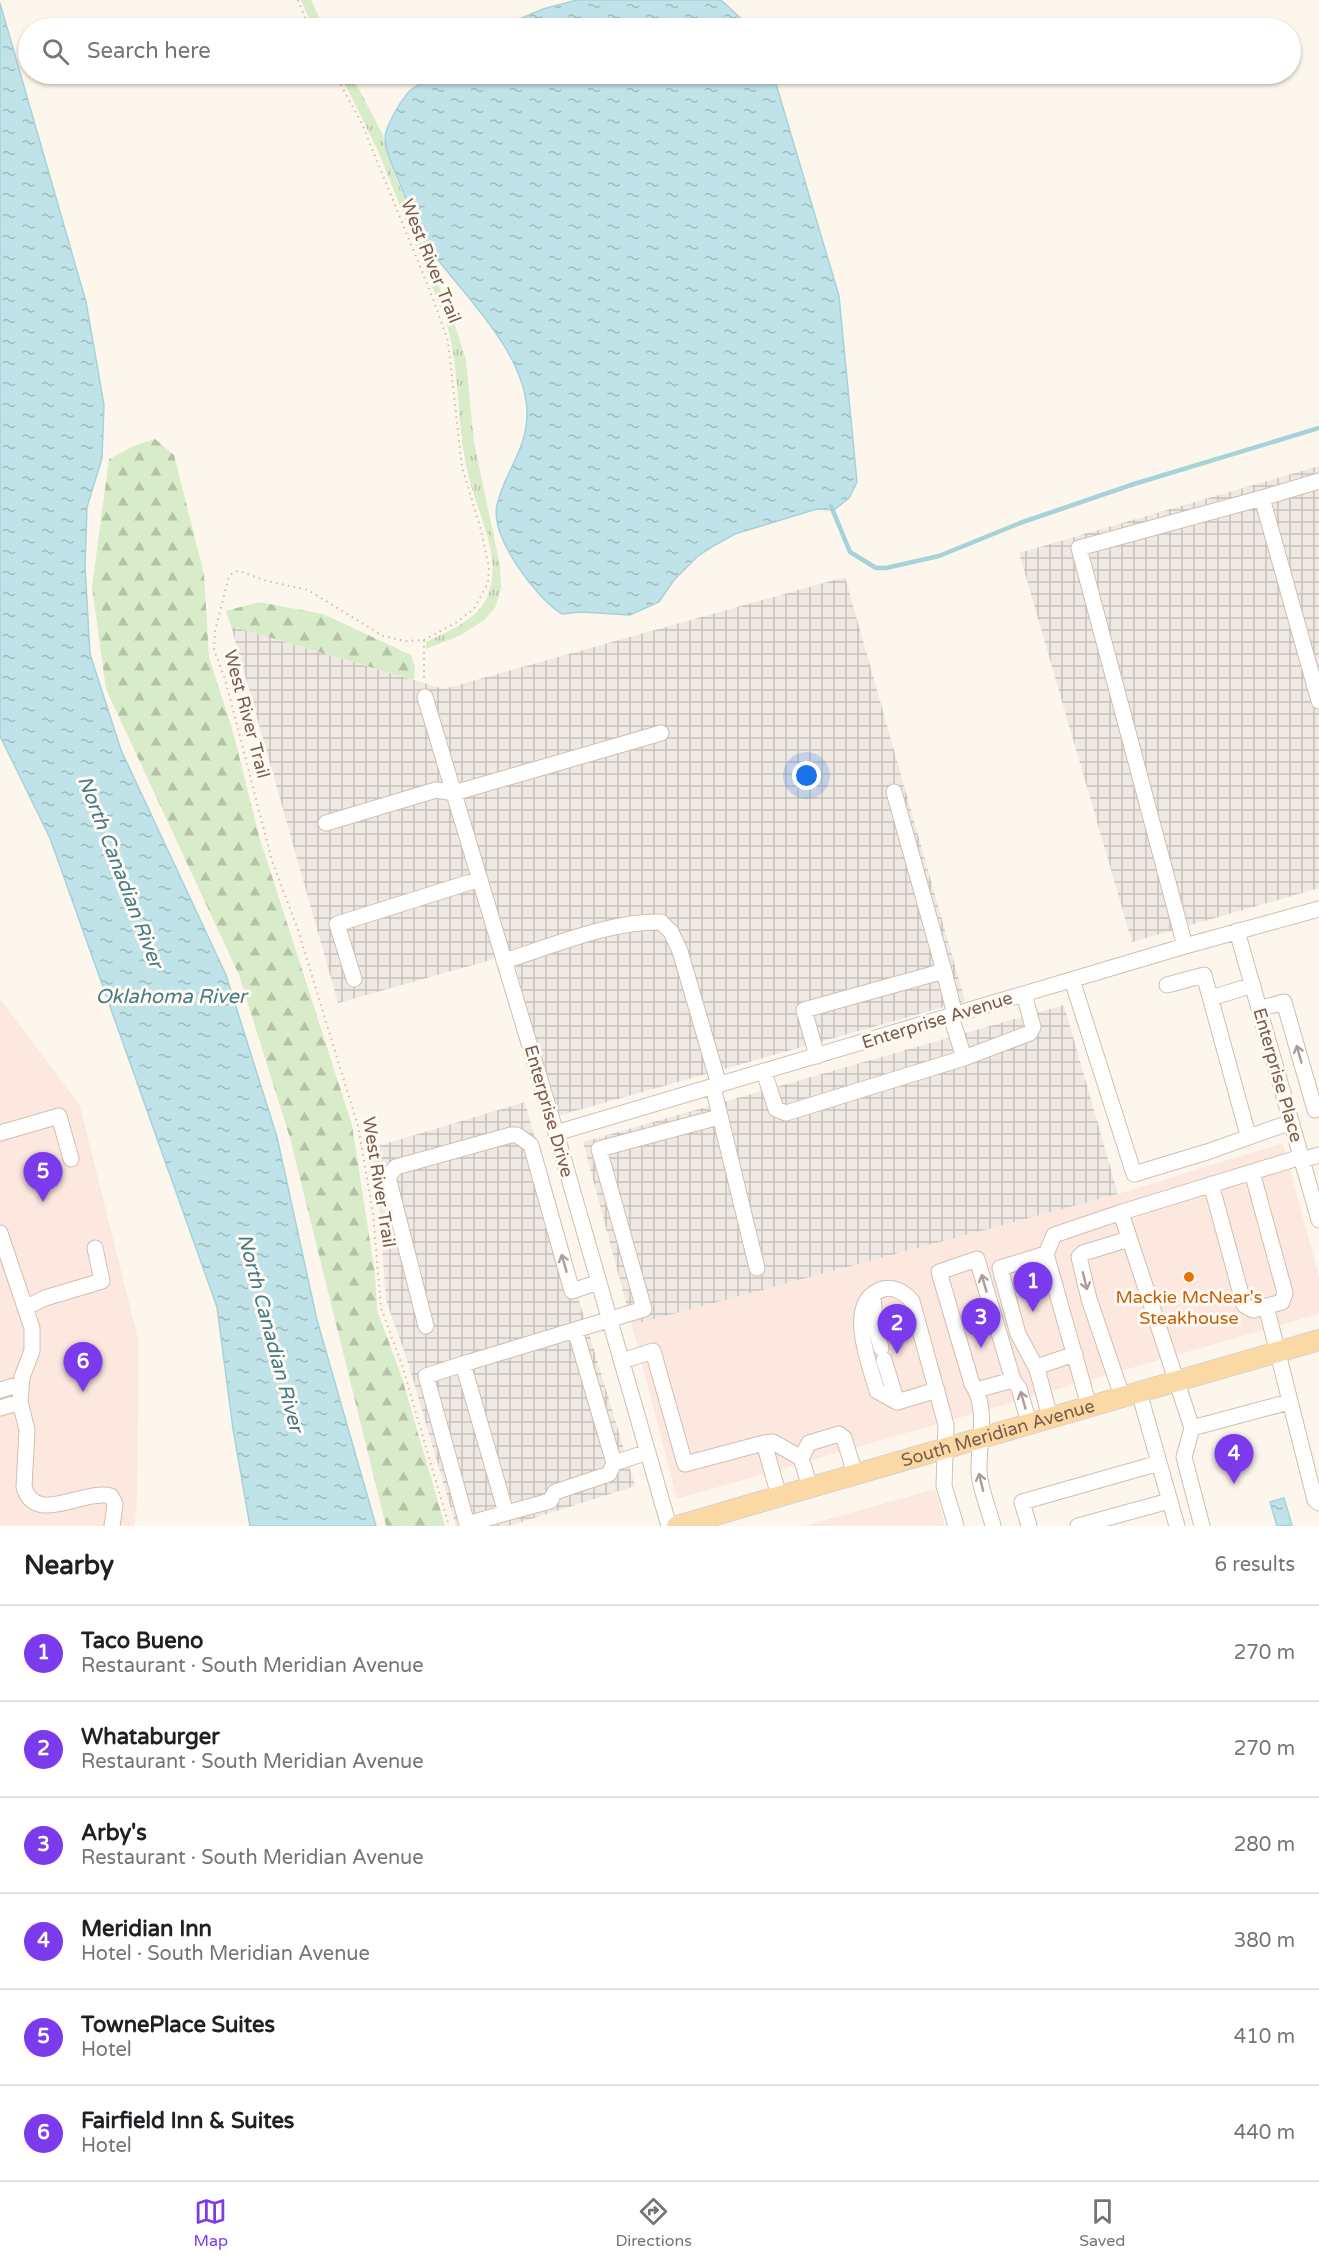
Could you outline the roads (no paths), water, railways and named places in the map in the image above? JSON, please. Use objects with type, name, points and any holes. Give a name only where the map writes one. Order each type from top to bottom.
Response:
[{"type":"main road","name":"South Meridian Avenue","points":[[677,1526],[945,1446],[1319,1340]]},
{"type":"street","points":[[1185,946],[1079,548],[1319,481]]},
{"type":"street","points":[[1262,498],[1319,701]]},
{"type":"street","name":"Enterprise Drive","points":[[425,697],[556,1135],[669,1526]]},
{"type":"street","points":[[326,823],[436,790],[454,793],[661,733]]},
{"type":"street","points":[[894,792],[944,971],[964,1058]]},
{"type":"street","points":[[354,980],[337,924],[480,879]]},
{"type":"street","name":"Enterprise Avenue","points":[[531,1144],[953,1015],[1319,909]]},
{"type":"street","points":[[504,962],[594,934],[643,922],[661,922],[671,932],[680,951],[716,1086],[719,1117],[757,1268]]},
{"type":"street","name":"Enterprise Place","points":[[1237,931],[1319,1220]]},
{"type":"street","points":[[817,1056],[804,1010],[944,971]]},
{"type":"street","points":[[1167,985],[1204,975],[1248,1135]]},
{"type":"street","points":[[1072,980],[1134,1174],[1207,1152],[1317,1109],[1284,1002],[1259,1009]]},
{"type":"street","points":[[1211,998],[1253,985]]},
{"type":"street","points":[[764,1072],[776,1109],[786,1113],[964,1058],[1030,1033],[1033,1027],[1024,994]]},
{"type":"street","points":[[0,1133],[59,1116],[71,1158]]},
{"type":"street","points":[[575,1330],[614,1463],[609,1474],[555,1492],[550,1501],[467,1524],[426,1376],[463,1364],[644,1309],[599,1149],[719,1117]]},
{"type":"street","points":[[426,1326],[388,1184],[392,1170],[511,1135],[517,1135],[531,1144],[572,1292],[599,1282]]},
{"type":"street","points":[[1089,1406],[1046,1254],[1054,1235],[1211,1184],[1319,1155]]},
{"type":"street","points":[[1211,1184],[1244,1305],[1253,1310],[1282,1302],[1285,1293],[1252,1172]]},
{"type":"street","points":[[1119,1213],[1164,1346],[1179,1380],[1192,1428],[1184,1456],[1202,1526]]},
{"type":"street","points":[[0,1233],[32,1328],[32,1351],[21,1384],[20,1402],[27,1430],[24,1487],[31,1503],[37,1508],[50,1510],[101,1494],[111,1496],[115,1504],[112,1526]]},
{"type":"street","points":[[1129,1239],[1083,1253],[1078,1257],[1089,1299],[1159,1463],[1176,1526]]},
{"type":"street","points":[[25,1308],[45,1298],[102,1281],[95,1248]]},
{"type":"street","points":[[1046,1254],[1000,1268],[1018,1334],[1036,1367],[1050,1417]]},
{"type":"street","points":[[993,1526],[979,1474],[981,1414],[976,1390],[972,1384],[939,1272],[977,1259],[1013,1380],[1019,1388],[1029,1423]]},
{"type":"street","points":[[938,1390],[897,1402],[877,1391],[861,1335],[861,1312],[873,1295],[884,1289],[893,1289],[905,1293],[912,1301],[938,1390],[946,1425],[944,1486],[956,1526]]},
{"type":"street","points":[[873,1295],[875,1323],[897,1402]]},
{"type":"street","points":[[1266,1306],[1315,1500],[1319,1503]]},
{"type":"street","points":[[622,1361],[653,1351],[685,1464],[773,1442],[801,1458]]},
{"type":"street","points":[[1036,1367],[1075,1354]]},
{"type":"street","points":[[463,1364],[506,1513]]},
{"type":"street","points":[[976,1390],[1013,1380]]},
{"type":"street","points":[[0,1390],[21,1384]]},
{"type":"street","points":[[0,1407],[20,1402]]},
{"type":"street","points":[[1192,1428],[1289,1402]]},
{"type":"street","points":[[810,1487],[801,1458],[808,1443],[839,1434],[844,1438],[855,1474]]},
{"type":"street","points":[[764,1443],[779,1496]]},
{"type":"street","points":[[614,1463],[648,1452]]},
{"type":"street","points":[[1029,1526],[1022,1502],[1159,1463]]},
{"type":"street","points":[[1078,1526],[1169,1501]]},
{"type":"water","points":[[577,0],[721,0],[740,18],[522,18],[543,9]]},
{"type":"water","name":"Oklahoma River","points":[[0,3],[18,66],[18,84],[23,84],[86,302],[104,405],[102,458],[87,507],[85,566],[90,654],[121,750],[226,975],[277,1137],[317,1320],[376,1526],[250,1526],[233,1429],[217,1307],[50,838],[0,736]]},
{"type":"water","points":[[420,84],[776,84],[839,296],[857,482],[849,498],[834,510],[817,509],[735,534],[699,555],[674,580],[659,602],[630,615],[581,612],[562,614],[551,606],[517,565],[501,533],[497,518],[497,505],[505,481],[524,437],[527,411],[524,389],[515,366],[489,323],[422,239],[387,149],[385,137],[393,115],[412,89]]},
{"type":"water","points":[[1284,1498],[1292,1525],[1277,1526],[1270,1502]]},
{"type":"waterway","points":[[831,506],[850,552],[876,568],[886,568],[939,556],[1020,523],[1134,484],[1319,428]]},
{"type":"place","name":"TownePlace Suites","points":[[43,1202]]},
{"type":"place","name":"Mackie McNear's Steakhouse","points":[[1189,1277]]},
{"type":"place","name":"Taco Bueno","points":[[1033,1312]]},
{"type":"place","name":"Arby's","points":[[981,1348]]},
{"type":"place","name":"Whataburger","points":[[897,1354]]},
{"type":"place","name":"Fairfield Inn & Suites","points":[[83,1392]]},
{"type":"place","name":"Meridian Inn","points":[[1234,1484]]},
{"type":"water label","name":"North Canadian River","points":[[120,872]]},
{"type":"water label","name":"North Canadian River","points":[[270,1333]]}]
